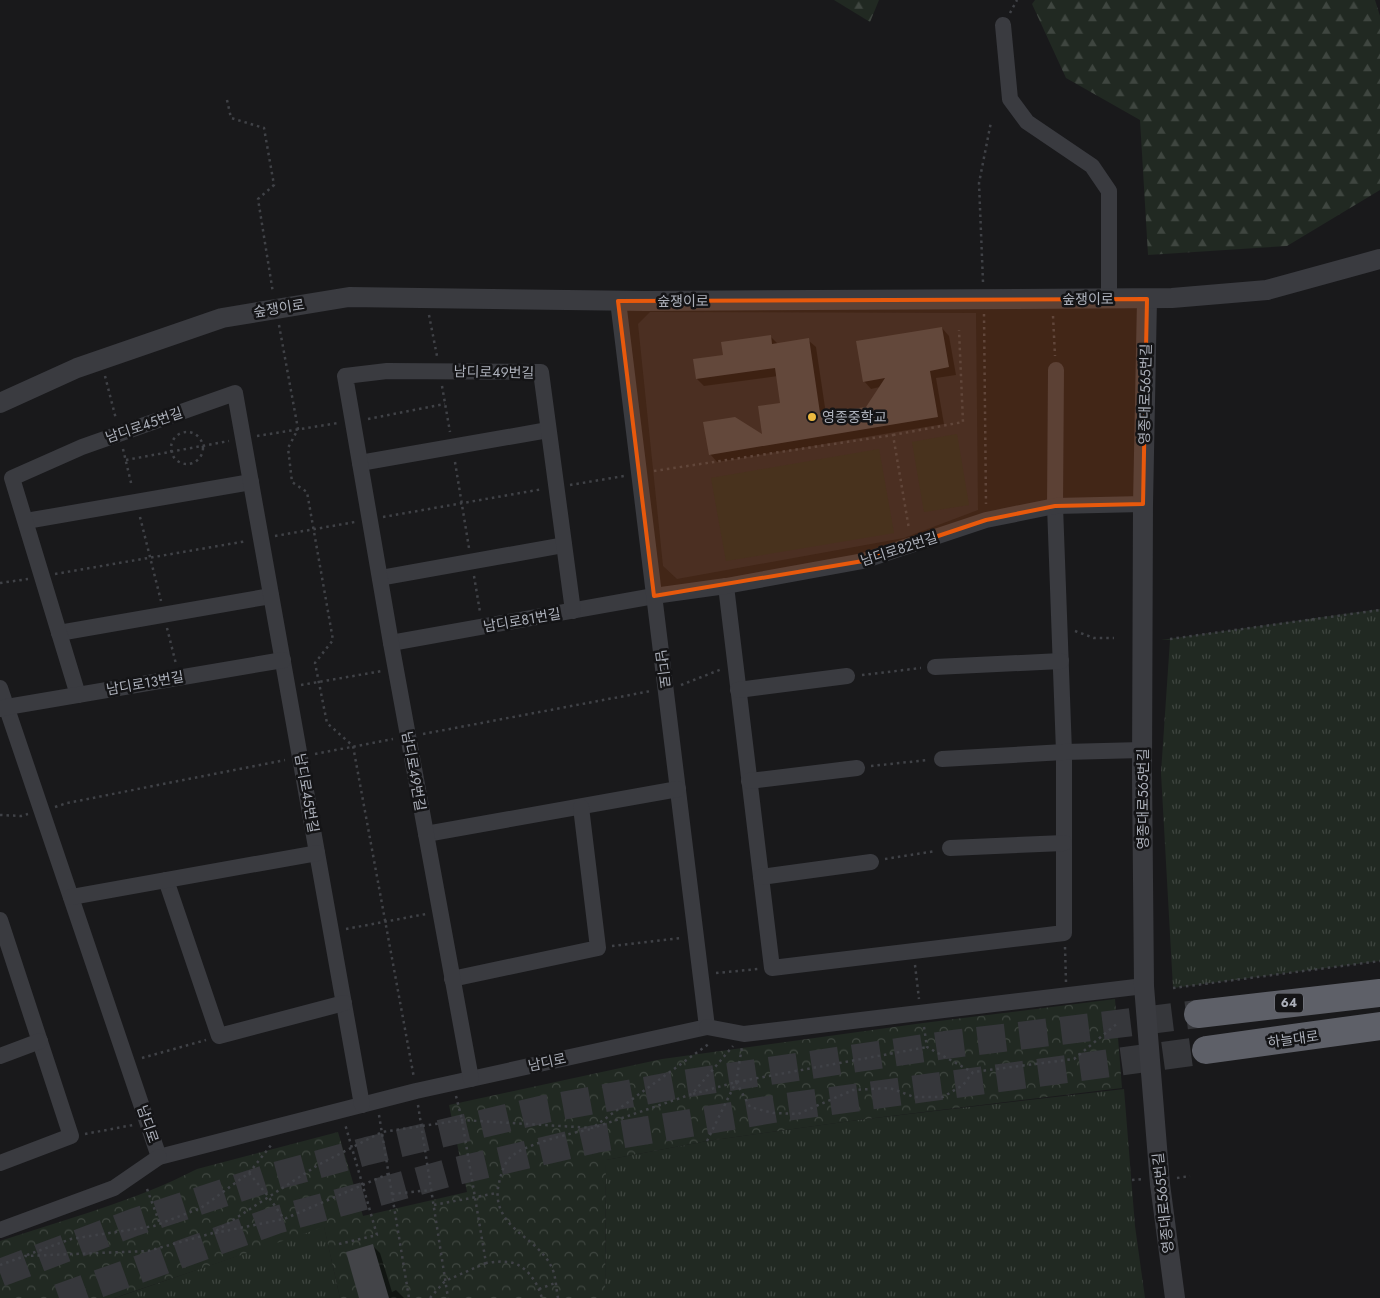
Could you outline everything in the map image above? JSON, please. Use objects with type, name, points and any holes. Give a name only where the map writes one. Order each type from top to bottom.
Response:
[{"type":"highway","name":"64","points":[[1198,1014],[1380,992]]},
{"type":"highway","name":"하늘대로","points":[[1206,1050],[1380,1026]]},
{"type":"street","points":[[1003,25],[1010,99],[1027,122],[1092,166],[1109,191],[1109,299]]},
{"type":"street","name":"숲쟁이로","points":[[0,404],[77,368],[222,318],[349,297],[618,301],[1147,299],[1267,290],[1380,259]]},
{"type":"street","name":"영종대로565번길","points":[[1147,299],[1143,504],[1142,750],[1144,986],[1160,1184],[1174,1298]]},
{"type":"street","name":"남디로","points":[[0,688],[3,708],[42,811],[159,1157],[416,1091],[708,1027],[618,301]]},
{"type":"street","points":[[726,586],[772,968],[1064,933],[1064,752],[1056,506],[1056,370]]},
{"type":"street","name":"남디로49번길","points":[[471,1079],[391,643],[345,376],[387,371],[541,372],[548,430]]},
{"type":"street","name":"남디로45번길","points":[[78,695],[12,478],[82,447],[235,393],[344,1003],[369,1103]]},
{"type":"street","points":[[360,463],[548,430],[573,611]]},
{"type":"street","points":[[26,521],[251,482]]},
{"type":"street","name":"남디로82번길","points":[[654,596],[726,586],[863,562],[986,520],[1056,506],[1143,504]]},
{"type":"street","points":[[380,578],[564,544]]},
{"type":"street","points":[[59,634],[271,596]]},
{"type":"street","name":"남디로81번길","points":[[391,643],[654,596]]},
{"type":"street","name":"남디로13번길","points":[[3,708],[283,660]]},
{"type":"street","points":[[935,667],[1061,661]]},
{"type":"street","points":[[738,690],[847,676]]},
{"type":"street","points":[[942,759],[1064,752],[1142,750]]},
{"type":"street","points":[[749,781],[857,768]]},
{"type":"street","points":[[426,834],[678,789]]},
{"type":"street","points":[[452,979],[598,948],[580,807]]},
{"type":"street","points":[[950,848],[1064,843]]},
{"type":"street","points":[[71,897],[317,853]]},
{"type":"street","points":[[761,877],[871,862]]},
{"type":"street","points":[[166,880],[220,1036],[344,1003]]},
{"type":"street","points":[[0,920],[4,948],[40,1041],[71,1136],[0,1162]]},
{"type":"street","points":[[708,1027],[736,1032],[1144,986]]},
{"type":"street","points":[[0,1056],[40,1041]]},
{"type":"street","points":[[0,1230],[114,1188],[159,1157]]},
{"type":"path","points":[[227,100],[231,118],[264,128],[274,185],[258,199],[298,429],[288,448],[292,482],[307,492],[333,640],[316,663],[327,722],[353,746],[416,1091],[448,1298]]},
{"type":"path","points":[[986,520],[984,300],[979,183],[991,122]]},
{"type":"path","points":[[1053,316],[1056,370]]},
{"type":"path","points":[[570,485],[893,435],[963,422],[959,330]]},
{"type":"path","points":[[101,360],[117,424]]},
{"type":"path","points":[[126,460],[445,404]]},
{"type":"path","points":[[184,432],[189,432],[198,437],[203,446],[201,456],[193,463],[187,464],[177,461],[171,452],[175,437],[184,432]]},
{"type":"path","points":[[893,435],[911,545]]},
{"type":"path","points":[[121,442],[132,487]]},
{"type":"path","points":[[378,518],[550,488]]},
{"type":"path","points":[[139,514],[161,604]]},
{"type":"path","points":[[47,575],[360,521]]},
{"type":"path","points":[[0,583],[28,578]]},
{"type":"path","points":[[1170,639],[1380,610]]},
{"type":"path","points":[[166,622],[179,677]]},
{"type":"path","points":[[1060,626],[1094,638],[1114,638]]},
{"type":"path","points":[[0,815],[21,816],[67,803],[300,756],[682,685],[735,664]]},
{"type":"path","points":[[847,676],[935,667]]},
{"type":"path","points":[[288,687],[396,669]]},
{"type":"path","points":[[857,768],[942,759]]},
{"type":"path","points":[[871,862],[950,848]]},
{"type":"path","points":[[331,932],[440,912]]},
{"type":"path","points":[[1064,933],[1066,995]]},
{"type":"path","points":[[598,948],[696,936]]},
{"type":"path","points":[[1173,988],[1380,961]]},
{"type":"path","points":[[701,974],[772,968]]},
{"type":"path","points":[[736,1082],[750,1107],[773,1113],[798,1114],[853,1090],[890,1088],[914,1097],[943,1097],[963,1084],[973,1072],[1074,1059],[1119,1022]]},
{"type":"path","points":[[708,1140],[736,1082],[736,1032]]},
{"type":"path","points":[[692,1094],[736,1032]]},
{"type":"path","points":[[213,1233],[318,1165],[382,1132],[462,1120],[593,1128],[736,1032]]},
{"type":"path","points":[[127,1062],[220,1036]]},
{"type":"path","points":[[558,1298],[552,1268],[535,1245],[509,1223],[499,1207],[497,1194],[501,1174],[509,1158],[535,1145],[561,1136],[593,1128],[692,1094],[736,1082],[927,1047]]},
{"type":"path","points":[[452,1083],[462,1120],[486,1263]]},
{"type":"path","points":[[369,1103],[382,1132],[409,1298]]},
{"type":"path","points":[[339,1244],[377,1235],[341,1110]]},
{"type":"path","points":[[71,1136],[147,1122]]},
{"type":"path","points":[[0,1266],[71,1239],[154,1226],[201,1208],[248,1173],[288,1124]]},
{"type":"path","points":[[248,1173],[268,1196],[284,1219]]},
{"type":"path","points":[[25,1256],[148,1251],[213,1233],[284,1219],[388,1174]]},
{"type":"path","points":[[1177,1178],[1190,1176]]},
{"type":"path","points":[[1132,1180],[1143,1179]]},
{"type":"path","points":[[147,1188],[160,1224]]},
{"type":"path","points":[[392,1194],[431,1190]]},
{"type":"path","points":[[434,1205],[497,1194]]},
{"type":"path","points":[[430,1298],[445,1281],[486,1263],[508,1262],[527,1270],[540,1289],[542,1298]]},
{"type":"path","points":[[540,1289],[555,1283]]},
{"type":"highlighted area","points":[[1147,299],[1143,504],[1055,506],[986,520],[863,561],[654,596],[618,301]]},
{"type":"shaded area","name":"영종중학교","points":[[650,312],[976,313],[978,510],[904,538],[677,579],[663,566],[638,324]]},
{"type":"green space","points":[[834,0],[879,0],[870,22]]},
{"type":"green space","points":[[1035,0],[1375,0],[1380,16],[1380,190],[1287,246],[1148,255],[1140,120],[1066,78],[1032,4]]},
{"type":"green space","points":[[957,434],[969,505],[924,512],[912,442]]},
{"type":"green space","points":[[879,449],[894,533],[726,561],[711,478]]},
{"type":"green space","points":[[1380,609],[1380,961],[1173,988],[1161,773],[1170,640],[1161,640]]},
{"type":"green space","points":[[1115,999],[1122,1088],[858,1120],[707,1141],[606,1160],[605,1298],[340,1298],[324,1227],[114,1298],[0,1298],[0,1241],[125,1200],[197,1169],[338,1132],[363,1216],[467,1192],[449,1105],[662,1059]]},
{"type":"green space","points":[[1124,1089],[1135,1226],[1145,1298],[605,1298],[606,1160],[707,1141],[858,1120]]},
{"type":"green space","points":[[324,1226],[340,1298],[115,1298]]},
{"type":"building","points":[[942,327],[949,367],[930,371],[938,417],[709,455],[703,422],[735,417],[762,434],[758,406],[780,403],[775,368],[696,379],[693,359],[723,355],[721,342],[771,335],[772,344],[809,338],[820,413],[866,407],[885,378],[863,382],[856,341]]},
{"type":"building","points":[[373,1244],[389,1298],[359,1298],[346,1252]]},
{"type":"tunnel","points":[[0,1273],[135,1222],[272,1177],[367,1151],[545,1109],[682,1084],[945,1045],[1198,1014]]},
{"type":"tunnel","points":[[59,1298],[276,1220],[448,1173],[595,1139],[779,1108],[1206,1050]]},
{"type":"place","name":"영종중학교","points":[[812,417]]}]
